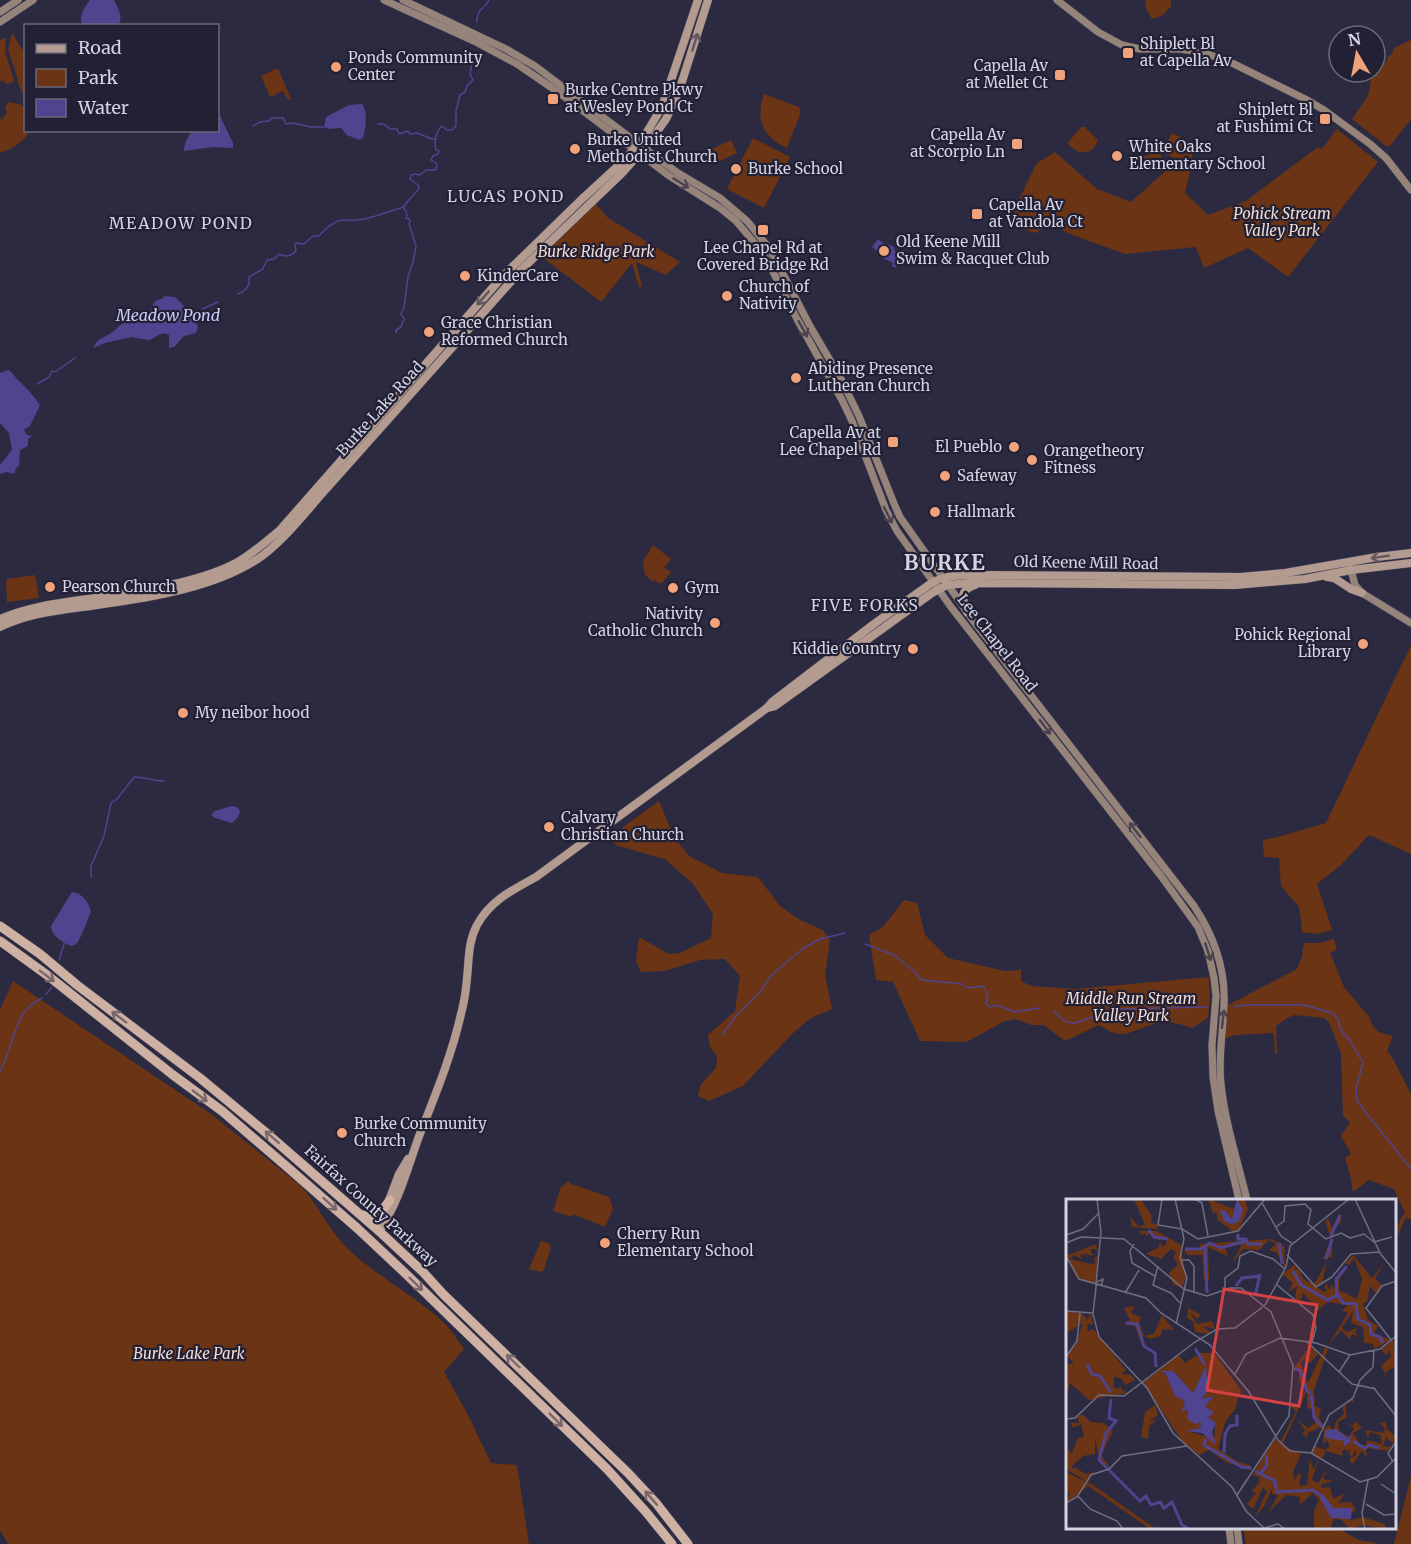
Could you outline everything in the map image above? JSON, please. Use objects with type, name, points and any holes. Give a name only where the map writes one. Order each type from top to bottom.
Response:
[{"type":"highway","name":"Fairfax County Parkway","points":[[0,926],[40,954],[200,1078],[379,1231],[628,1473],[656,1503],[688,1544]]},
{"type":"highway","name":"Fairfax County Parkway","points":[[0,941],[47,975],[172,1075],[222,1111],[374,1244],[607,1469],[672,1544]]},
{"type":"highway","points":[[358,1213],[376,1218],[390,1200]]},
{"type":"main road","points":[[0,12],[18,0]]},
{"type":"main road","points":[[0,22],[10,6],[33,0]]},
{"type":"main road","points":[[384,0],[518,64],[639,149]]},
{"type":"main road","points":[[403,0],[506,49],[535,66],[639,149]]},
{"type":"main road","name":"Burke Lake Road","points":[[0,627],[31,615],[132,600],[198,585],[229,575],[263,554],[286,535],[522,269],[622,173],[639,149],[662,107],[698,0]]},
{"type":"main road","name":"Burke Lake Road","points":[[0,619],[32,607],[126,593],[195,578],[229,566],[258,549],[280,530],[503,276],[582,199],[660,129],[673,106],[708,0]]},
{"type":"main road","points":[[1057,0],[1098,32],[1122,45],[1148,49],[1192,50],[1213,55],[1312,103],[1338,120],[1386,158],[1411,190]]},
{"type":"main road","name":"Lee Chapel Road","points":[[639,149],[730,205],[755,229],[770,249],[810,326],[849,393],[895,506],[908,528],[967,612],[1194,906],[1210,934],[1219,959],[1224,987],[1220,1053],[1222,1094],[1247,1199]]},
{"type":"main road","name":"Lee Chapel Road","points":[[639,149],[668,175],[727,214],[750,236],[762,252],[848,411],[889,517],[935,586],[1161,876],[1198,927],[1208,951],[1215,978],[1212,1054],[1214,1088],[1239,1199]]},
{"type":"main road","name":"Old Keene Mill Road","points":[[945,581],[1218,586],[1313,577],[1350,566],[1411,554]]},
{"type":"main road","name":"Old Keene Mill Road","points":[[379,1231],[387,1220],[405,1178],[443,1075],[454,1041],[466,988],[471,940],[485,912],[498,899],[536,877],[767,708],[874,624],[935,586],[969,575],[1240,577],[1350,566],[1411,563]]},
{"type":"main road","points":[[1350,566],[1355,585],[1362,593]]},
{"type":"main road","points":[[1313,577],[1334,578],[1411,623]]},
{"type":"main road","points":[[967,612],[963,598],[965,590],[986,583]]},
{"type":"main road","name":"Old Keene Mill Road","points":[[374,1244],[399,1174],[419,1138]]},
{"type":"main road","points":[[1229,1529],[1231,1544]]},
{"type":"main road","points":[[1237,1529],[1239,1544]]},
{"type":"green space","points":[[1145,0],[1171,0],[1171,6],[1163,15],[1152,19],[1146,8]]},
{"type":"green space","points":[[12,33],[24,52],[24,97],[19,86],[8,50]]},
{"type":"green space","points":[[6,37],[5,52],[14,80],[7,84],[2,80],[0,82],[0,40]]},
{"type":"green space","points":[[1411,40],[1411,119],[1390,146],[1386,146],[1352,119],[1368,96],[1370,84],[1387,84],[1387,57],[1392,54],[1394,48]]},
{"type":"green space","points":[[278,68],[291,99],[288,100],[283,91],[270,97],[261,76]]},
{"type":"green space","points":[[764,94],[799,107],[801,112],[787,148],[772,138],[763,126],[760,111]]},
{"type":"green space","points":[[8,102],[24,107],[24,132],[28,132],[21,142],[0,153],[0,118],[2,120],[7,112],[5,109]]},
{"type":"green space","points":[[1081,127],[1085,127],[1095,139],[1098,139],[1093,149],[1089,151],[1080,152],[1068,143]]},
{"type":"green space","name":"Pohick Stream Valley Park","points":[[1337,129],[1378,162],[1288,277],[1248,248],[1204,268],[1196,247],[1125,254],[1051,225],[1035,233],[1009,224],[1037,163],[1055,152],[1097,189],[1131,202],[1180,158],[1176,159],[1162,152],[1172,133],[1189,141],[1182,155],[1191,150],[1193,160],[1185,193],[1208,215],[1246,201],[1318,147],[1322,149]]},
{"type":"green space","points":[[753,138],[790,157],[764,208],[727,189]]},
{"type":"green space","points":[[731,140],[737,153],[714,164],[708,151]]},
{"type":"green space","points":[[1158,150],[1164,162],[1144,172],[1138,160]]},
{"type":"green space","name":"Burke Ridge Park","points":[[596,204],[608,218],[680,262],[666,275],[636,262],[642,287],[639,287],[632,263],[601,302],[541,256]]},
{"type":"green space","points":[[653,545],[671,559],[661,572],[665,568],[671,572],[661,584],[655,580],[653,582],[645,575],[643,561]]},
{"type":"green space","points":[[35,575],[39,598],[7,602],[7,579]]},
{"type":"green space","points":[[1411,645],[1411,854],[1369,835],[1342,864],[1317,884],[1332,930],[1318,934],[1302,932],[1299,907],[1281,886],[1279,858],[1264,857],[1263,840],[1326,823]]},
{"type":"green space","points":[[659,801],[674,837],[689,856],[722,873],[758,877],[780,906],[800,920],[823,930],[830,940],[825,975],[832,1009],[811,1018],[793,1033],[743,1086],[709,1101],[698,1096],[701,1084],[716,1068],[717,1056],[710,1047],[708,1035],[735,1011],[740,976],[725,959],[700,960],[665,971],[641,972],[636,961],[639,937],[669,954],[680,953],[711,938],[713,914],[693,884],[665,859],[618,846],[608,838]]},
{"type":"green space","points":[[904,900],[917,903],[925,935],[948,958],[1005,971],[1021,970],[1021,981],[1031,986],[1075,989],[1209,977],[1208,1018],[1192,1028],[1164,1022],[1121,1034],[1099,1025],[1065,1041],[1044,1025],[1031,1025],[1016,1019],[1005,1021],[966,1042],[920,1041],[893,982],[876,980],[869,935],[883,927]]},
{"type":"green space","name":"Middle Run Stream Valley Park","points":[[1334,939],[1337,949],[1330,953],[1344,987],[1370,1018],[1378,1032],[1393,1036],[1387,1051],[1411,1094],[1411,1220],[1406,1217],[1397,1237],[1396,1231],[1405,1213],[1394,1189],[1369,1180],[1353,1192],[1345,1158],[1351,1154],[1341,1136],[1350,1122],[1343,1116],[1341,1053],[1329,1022],[1324,1018],[1295,1015],[1289,1017],[1276,1026],[1277,1054],[1275,1054],[1274,1033],[1235,1035],[1225,1038],[1228,1005],[1297,969],[1304,943],[1319,943]]},
{"type":"green space","name":"Burke Lake Park","points":[[13,981],[211,1114],[302,1187],[349,1250],[447,1326],[464,1349],[444,1372],[491,1463],[517,1465],[529,1544],[8,1544],[0,1530],[0,1010]]},
{"type":"green space","points":[[569,1181],[571,1184],[609,1197],[613,1209],[605,1227],[573,1214],[572,1217],[553,1211],[561,1187]]},
{"type":"green space","points":[[541,1241],[549,1243],[551,1247],[544,1270],[541,1272],[529,1269]]},
{"type":"green space","points":[[1411,1476],[1411,1544],[1394,1544]]},
{"type":"green space","points":[[1243,1529],[1339,1529],[1359,1540],[1380,1544],[1246,1544]]},
{"type":"water","points":[[90,0],[114,0],[119,10],[120,22],[119,24],[82,24],[84,9]]},
{"type":"water","points":[[362,104],[366,116],[363,138],[359,140],[347,135],[341,128],[324,127],[326,117],[349,105]]},
{"type":"water","points":[[219,114],[233,143],[233,148],[213,147],[184,151],[192,132],[219,132]]},
{"type":"water","points":[[878,239],[887,246],[888,244],[895,248],[894,250],[903,257],[895,268],[892,266],[893,263],[879,256],[881,254],[872,247]]},
{"type":"water","name":"Meadow Pond","points":[[164,296],[175,297],[186,308],[196,321],[198,327],[196,333],[184,336],[169,349],[169,335],[163,333],[149,340],[131,337],[93,348],[99,340],[122,324],[145,317],[154,302]]},
{"type":"water","points":[[8,370],[40,405],[30,426],[24,430],[27,435],[32,436],[28,439],[28,446],[20,450],[19,466],[14,474],[6,472],[0,474],[0,465],[12,450],[9,433],[0,423],[0,373]]},
{"type":"water","points":[[231,806],[237,807],[240,811],[232,823],[211,815],[215,811]]},
{"type":"water","points":[[72,892],[85,899],[91,912],[80,939],[71,946],[55,936],[51,926]]},
{"type":"waterway","points":[[477,22],[478,14],[489,0]]},
{"type":"waterway","points":[[238,294],[247,288],[249,277],[262,270],[267,260],[274,259],[279,254],[286,256],[292,254],[296,251],[296,243],[304,244],[313,236],[319,236],[335,222],[369,218],[404,207],[419,188],[410,179],[411,175],[420,175],[426,170],[436,170],[437,164],[431,160],[439,151],[436,150],[435,144],[438,130],[442,126],[447,130],[452,130],[456,126],[456,111],[460,95],[465,92],[473,80],[470,74],[472,53]]},
{"type":"waterway","points":[[253,126],[269,121],[271,118],[283,118],[286,124],[324,127]]},
{"type":"waterway","points":[[378,124],[397,129],[399,134],[408,131],[410,134],[417,133],[436,139]]},
{"type":"waterway","points":[[396,333],[404,319],[401,314],[416,246],[410,221],[406,218],[404,208]]},
{"type":"waterway","points":[[202,309],[218,302]]},
{"type":"waterway","points":[[37,384],[49,377],[52,371],[55,372],[75,358]]},
{"type":"waterway","points":[[91,877],[91,866],[104,836],[111,803],[117,799],[134,777],[164,781]]},
{"type":"waterway","points":[[722,1035],[736,1016],[760,992],[770,977],[784,964],[805,947],[820,939],[845,933]]},
{"type":"waterway","points":[[59,960],[65,941]]},
{"type":"waterway","points":[[865,944],[894,955],[922,980],[962,984],[967,988],[984,986],[988,995],[986,1004],[991,1007],[997,1005],[1015,1012],[1039,1008]]},
{"type":"waterway","points":[[46,994],[52,987]]},
{"type":"waterway","points":[[0,1071],[25,1011],[42,998]]},
{"type":"waterway","points":[[1234,1007],[1304,1005],[1332,1013],[1338,1019],[1341,1030],[1363,1063],[1356,1088],[1357,1100],[1411,1169]]},
{"type":"waterway","points":[[1054,1011],[1063,1020],[1075,1023],[1115,1009],[1207,1007]]},
{"type":"place","name":"Shiplett Bl at Capella Av","points":[[1128,53]]},
{"type":"place","name":"Ponds Community Center","points":[[336,67]]},
{"type":"place","name":"Capella Av at Mellet Ct","points":[[1060,75]]},
{"type":"place","name":"Burke Centre Pkwy at Wesley Pond Ct","points":[[553,99]]},
{"type":"place","name":"Shiplett Bl at Fushimi Ct","points":[[1325,119]]},
{"type":"place","name":"Capella Av at Scorpio Ln","points":[[1017,144]]},
{"type":"place","name":"Burke United Methodist Church","points":[[575,149]]},
{"type":"place","name":"White Oaks Elementary School","points":[[1117,156]]},
{"type":"place","name":"Burke School","points":[[736,169]]},
{"type":"place","name":"Capella Av at Vandola Ct","points":[[977,214]]},
{"type":"place","name":"Lee Chapel Rd at Covered Bridge Rd","points":[[763,230]]},
{"type":"place","name":"Old Keene Mill Swim & Racquet Club","points":[[884,251]]},
{"type":"place","name":"KinderCare","points":[[465,276]]},
{"type":"place","name":"Church of Nativity","points":[[727,296]]},
{"type":"place","name":"Grace Christian Reformed Church","points":[[429,332]]},
{"type":"place","name":"Abiding Presence Lutheran Church","points":[[796,378]]},
{"type":"place","name":"Capella Av at Lee Chapel Rd","points":[[893,442]]},
{"type":"place","name":"El Pueblo","points":[[1014,447]]},
{"type":"place","name":"Orangetheory Fitness","points":[[1032,460]]},
{"type":"place","name":"Safeway","points":[[945,476]]},
{"type":"place","name":"Hallmark","points":[[935,512]]},
{"type":"place","name":"Pearson Church","points":[[50,587]]},
{"type":"place","name":"Gym","points":[[673,588]]},
{"type":"place","name":"Nativity Catholic Church","points":[[715,623]]},
{"type":"place","name":"Pohick Regional Library","points":[[1363,644]]},
{"type":"place","name":"Kiddie Country","points":[[913,649]]},
{"type":"place","name":"My neibor hood","points":[[183,713]]},
{"type":"place","name":"Calvary Christian Church","points":[[549,827]]},
{"type":"place","name":"Burke Community Church","points":[[342,1133]]},
{"type":"place","name":"Cherry Run Elementary School","points":[[605,1243]]},
{"type":"district","name":"LUCAS POND","points":[[506,196]]},
{"type":"district","name":"MEADOW POND","points":[[181,223]]},
{"type":"district","name":"BURKE","points":[[945,563]]},
{"type":"district","name":"FIVE FORKS","points":[[865,605]]}]
